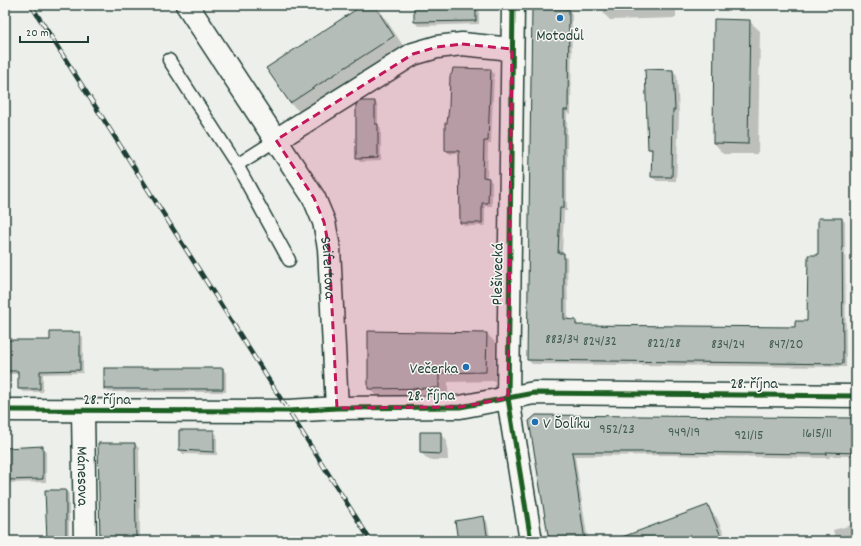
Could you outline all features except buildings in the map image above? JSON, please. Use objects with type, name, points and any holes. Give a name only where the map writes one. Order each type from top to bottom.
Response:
[{"type":"street","name":"Seifertova","points":[[187,5],[314,198],[324,222],[329,248],[337,408]]},
{"type":"street","name":"Plešivecká","points":[[513,5],[508,398],[531,541]]},
{"type":"street","points":[[276,140],[413,54],[437,47],[462,44],[512,49]]},
{"type":"street","name":"28. října","points":[[5,410],[289,411],[337,408],[460,407],[534,394],[856,396]]},
{"type":"street","name":"Mánesova","points":[[83,411],[85,541]]},
{"type":"lane","points":[[169,60],[237,165],[289,260]]},
{"type":"lane","points":[[237,165],[276,140]]},
{"type":"highlighted area","points":[[462,44],[512,49],[508,398],[460,407],[337,408],[329,248],[324,222],[314,198],[276,140],[413,54],[437,47]]},
{"type":"railway","points":[[31,5],[371,541]]},
{"type":"cycle path","points":[[513,5],[508,398],[531,541]]},
{"type":"cycle path","points":[[5,410],[289,411],[337,408],[460,407],[534,393],[856,396]]},
{"type":"place","name":"Motodůl","points":[[560,18]]},
{"type":"place","name":"Večerka","points":[[466,367]]},
{"type":"place","name":"V Ďolíku","points":[[535,422]]}]
